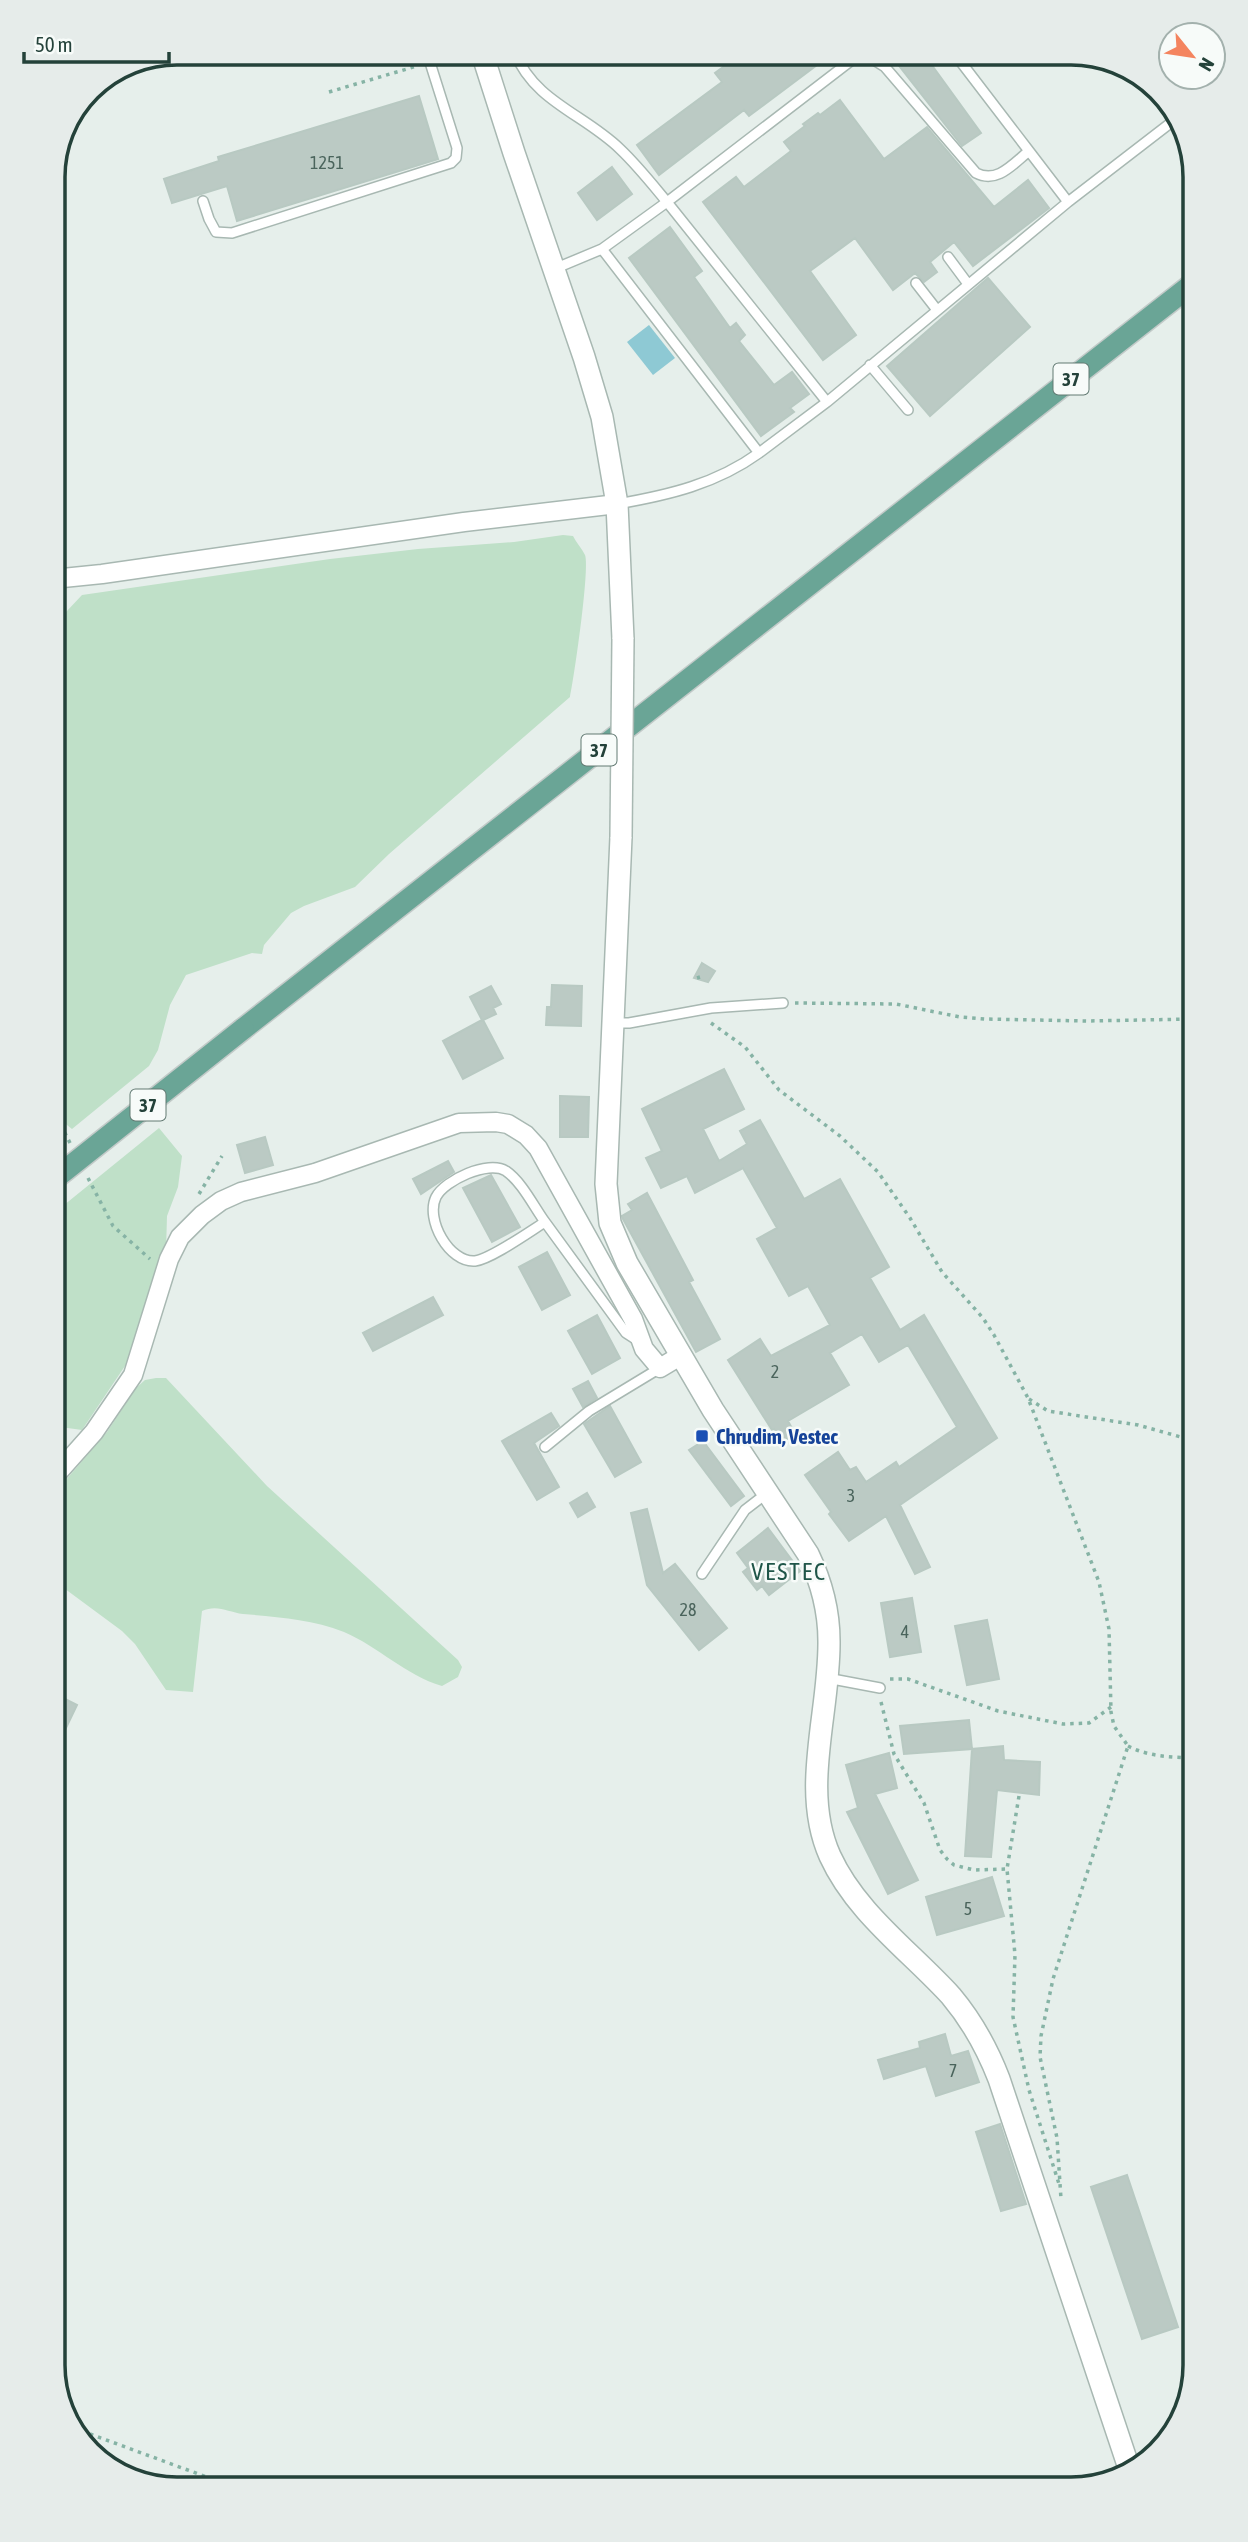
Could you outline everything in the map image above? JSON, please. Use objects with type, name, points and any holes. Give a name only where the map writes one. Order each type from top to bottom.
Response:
[{"type":"main road","name":"37","points":[[65,1170],[1183,292]]},
{"type":"street","points":[[486,65],[602,417],[617,504],[623,639],[621,837],[606,1184],[610,1223],[627,1263],[680,1356],[808,1554],[818,1578],[829,1625],[817,1783],[822,1833],[842,1879],[860,1903],[936,1979],[975,2029],[999,2079],[1127,2462]]},
{"type":"street","points":[[65,578],[464,522],[617,504]]},
{"type":"street","points":[[65,1465],[94,1432],[133,1375],[164,1272],[174,1247],[189,1226],[213,1206],[241,1192],[315,1172],[460,1123],[496,1122],[516,1128],[532,1140],[544,1156],[633,1319],[642,1343],[660,1368],[680,1356]]},
{"type":"lane","points":[[203,201],[213,229],[226,234],[451,163],[456,158],[457,148],[431,65]]},
{"type":"lane","points":[[520,65],[536,87],[620,149],[667,202],[827,402]]},
{"type":"lane","points":[[554,269],[602,249],[845,65]]},
{"type":"lane","points":[[882,65],[976,173],[992,178],[1029,151]]},
{"type":"lane","points":[[963,65],[1068,202]]},
{"type":"lane","points":[[617,504],[712,481],[739,467],[827,402],[1068,202],[1169,124]]},
{"type":"lane","points":[[602,249],[759,453]]},
{"type":"lane","points":[[948,257],[968,284]]},
{"type":"lane","points":[[916,283],[937,310]]},
{"type":"lane","points":[[870,365],[908,410]]},
{"type":"lane","points":[[612,1023],[629,1023],[742,1004],[783,1003]]},
{"type":"lane","points":[[545,1222],[485,1258],[467,1261],[452,1252],[438,1230],[434,1203],[438,1194],[447,1186],[473,1171],[493,1166],[509,1173],[545,1222],[626,1333],[630,1338],[642,1343]]},
{"type":"lane","points":[[545,1447],[589,1411],[660,1368]]},
{"type":"lane","points":[[702,1574],[745,1510],[767,1493]]},
{"type":"lane","points":[[827,1678],[880,1688]]},
{"type":"path","points":[[329,92],[405,65]]},
{"type":"path","points":[[783,1003],[896,1004],[960,1017],[985,1019],[1183,1019]]},
{"type":"path","points":[[683,1013],[712,1024],[733,1037],[745,1047],[779,1090],[840,1136],[878,1172],[910,1218],[942,1272],[983,1318],[1028,1398],[1099,1583],[1110,1629],[1111,1707],[1114,1726],[1128,1746],[1140,1752],[1183,1758]]},
{"type":"path","points":[[65,1133],[70,1143]]},
{"type":"path","points":[[82,1167],[113,1226],[164,1272]]},
{"type":"path","points":[[1028,1398],[1048,1411],[1128,1423],[1183,1438]]},
{"type":"path","points":[[1007,1868],[974,1870],[954,1864],[940,1850],[924,1803],[894,1754],[880,1688],[883,1682],[894,1678],[908,1679],[998,1711],[1063,1724],[1089,1723],[1111,1707]]},
{"type":"path","points":[[1043,2210],[1060,2202],[1062,2192],[1057,2138],[1040,2057],[1041,2036],[1053,1979],[1128,1746]]},
{"type":"path","points":[[1018,1796],[1007,1868],[1014,1926],[1013,2017],[1016,2041],[1032,2101],[1062,2192]]},
{"type":"path","points":[[87,2432],[207,2477]]},
{"type":"green space","points":[[573,536],[585,555],[581,624],[570,697],[389,854],[355,887],[291,913],[264,945],[262,954],[252,953],[186,975],[170,1005],[158,1050],[149,1066],[72,1129],[65,1123],[66,612],[82,595],[330,559]]},
{"type":"green space","points":[[159,1128],[182,1156],[178,1187],[167,1216],[166,1251],[129,1360],[82,1430],[65,1428],[65,1204]]},
{"type":"green space","points":[[166,1378],[267,1486],[458,1660],[462,1667],[458,1677],[442,1686],[416,1675],[357,1638],[319,1624],[213,1608],[202,1611],[193,1692],[166,1690],[135,1644],[122,1631],[65,1589],[65,1481],[107,1432],[136,1388],[145,1380]]},
{"type":"water","points":[[649,325],[675,358],[653,375],[627,342]]},
{"type":"building","points":[[726,65],[817,65],[749,116],[744,110],[659,175],[637,145],[722,82],[715,73]]},
{"type":"building","points":[[898,65],[932,65],[981,133],[962,146]]},
{"type":"building","points":[[419,96],[438,159],[237,221],[227,186],[172,203],[164,179],[219,161],[218,157]]},
{"type":"building","points":[[840,100],[884,159],[927,127],[994,207],[1028,180],[1049,208],[973,266],[954,242],[930,262],[937,272],[924,282],[915,273],[893,290],[855,238],[810,271],[856,335],[823,360],[703,202],[736,177],[744,187],[791,151],[784,142],[805,126],[803,124]]},
{"type":"building","points":[[612,167],[632,194],[597,220],[578,193]]},
{"type":"building","points":[[670,227],[702,271],[694,277],[730,328],[736,323],[745,335],[739,341],[774,385],[792,372],[809,394],[790,408],[794,412],[761,436],[629,258]]},
{"type":"building","points":[[988,278],[1030,327],[930,416],[887,366]]},
{"type":"building","points":[[702,963],[715,971],[708,982],[694,978]]},
{"type":"building","points":[[552,985],[582,986],[581,1026],[546,1025],[547,1007],[551,1007]]},
{"type":"building","points":[[491,986],[501,1004],[493,1008],[496,1014],[483,1020],[503,1058],[463,1079],[443,1041],[482,1020],[470,997]]},
{"type":"building","points":[[724,1069],[744,1109],[703,1129],[719,1161],[747,1144],[740,1131],[760,1120],[804,1199],[840,1179],[889,1267],[870,1278],[900,1330],[924,1315],[997,1438],[900,1505],[930,1567],[915,1574],[886,1516],[849,1541],[805,1475],[838,1452],[850,1470],[856,1467],[866,1482],[896,1462],[899,1467],[957,1427],[908,1345],[879,1362],[862,1334],[830,1353],[849,1385],[788,1421],[795,1434],[782,1442],[728,1360],[760,1339],[771,1356],[830,1325],[808,1286],[789,1296],[757,1239],[777,1228],[743,1168],[695,1193],[687,1176],[661,1188],[646,1158],[662,1151],[642,1109]]},
{"type":"building","points":[[560,1096],[589,1097],[588,1137],[560,1137]]},
{"type":"building","points":[[265,1137],[273,1165],[245,1173],[237,1145]]},
{"type":"building","points":[[448,1161],[454,1172],[421,1194],[413,1179]]},
{"type":"building","points":[[491,1175],[520,1227],[492,1242],[463,1188]]},
{"type":"building","points":[[647,1193],[693,1280],[689,1282],[720,1339],[696,1352],[622,1216],[632,1210],[628,1204]]},
{"type":"building","points":[[547,1252],[570,1295],[542,1310],[519,1267]]},
{"type":"building","points":[[433,1297],[443,1315],[373,1351],[363,1333]]},
{"type":"building","points":[[597,1315],[620,1358],[592,1374],[568,1331]]},
{"type":"building","points":[[588,1381],[597,1398],[583,1407],[573,1389]]},
{"type":"building","points":[[610,1406],[641,1462],[615,1477],[584,1424]]},
{"type":"building","points":[[551,1413],[559,1426],[534,1443],[559,1487],[537,1500],[502,1441]]},
{"type":"building","points":[[703,1441],[744,1496],[731,1506],[689,1450]]},
{"type":"building","points":[[587,1493],[595,1507],[578,1517],[570,1503]]},
{"type":"building","points":[[647,1509],[663,1573],[675,1564],[727,1628],[699,1650],[647,1585],[631,1513]]},
{"type":"building","points":[[768,1528],[800,1571],[769,1595],[762,1586],[757,1590],[743,1572],[748,1568],[737,1553]]},
{"type":"building","points":[[912,1598],[921,1652],[890,1657],[881,1603]]},
{"type":"building","points":[[987,1620],[999,1679],[967,1685],[955,1626]]},
{"type":"building","points":[[65,1699],[77,1705],[65,1730]]},
{"type":"building","points":[[969,1720],[972,1749],[904,1754],[900,1726]]},
{"type":"building","points":[[1003,1746],[1004,1760],[1040,1762],[1039,1795],[997,1790],[991,1857],[965,1856],[972,1749]]},
{"type":"building","points":[[889,1753],[897,1788],[875,1794],[918,1880],[888,1894],[847,1812],[858,1808],[846,1765]]},
{"type":"building","points":[[992,1877],[1004,1916],[937,1935],[926,1897]]},
{"type":"building","points":[[945,2034],[951,2056],[968,2051],[979,2082],[936,2096],[926,2066],[884,2079],[878,2060],[920,2048],[919,2042]]},
{"type":"building","points":[[1000,2124],[1026,2204],[1001,2211],[976,2132]]},
{"type":"building","points":[[1127,2175],[1178,2327],[1142,2339],[1091,2187]]},
{"type":"place","name":"Chrudim, Vestec","points":[[702,1436]]},
{"type":"district","name":"VESTEC","points":[[789,1571]]}]
